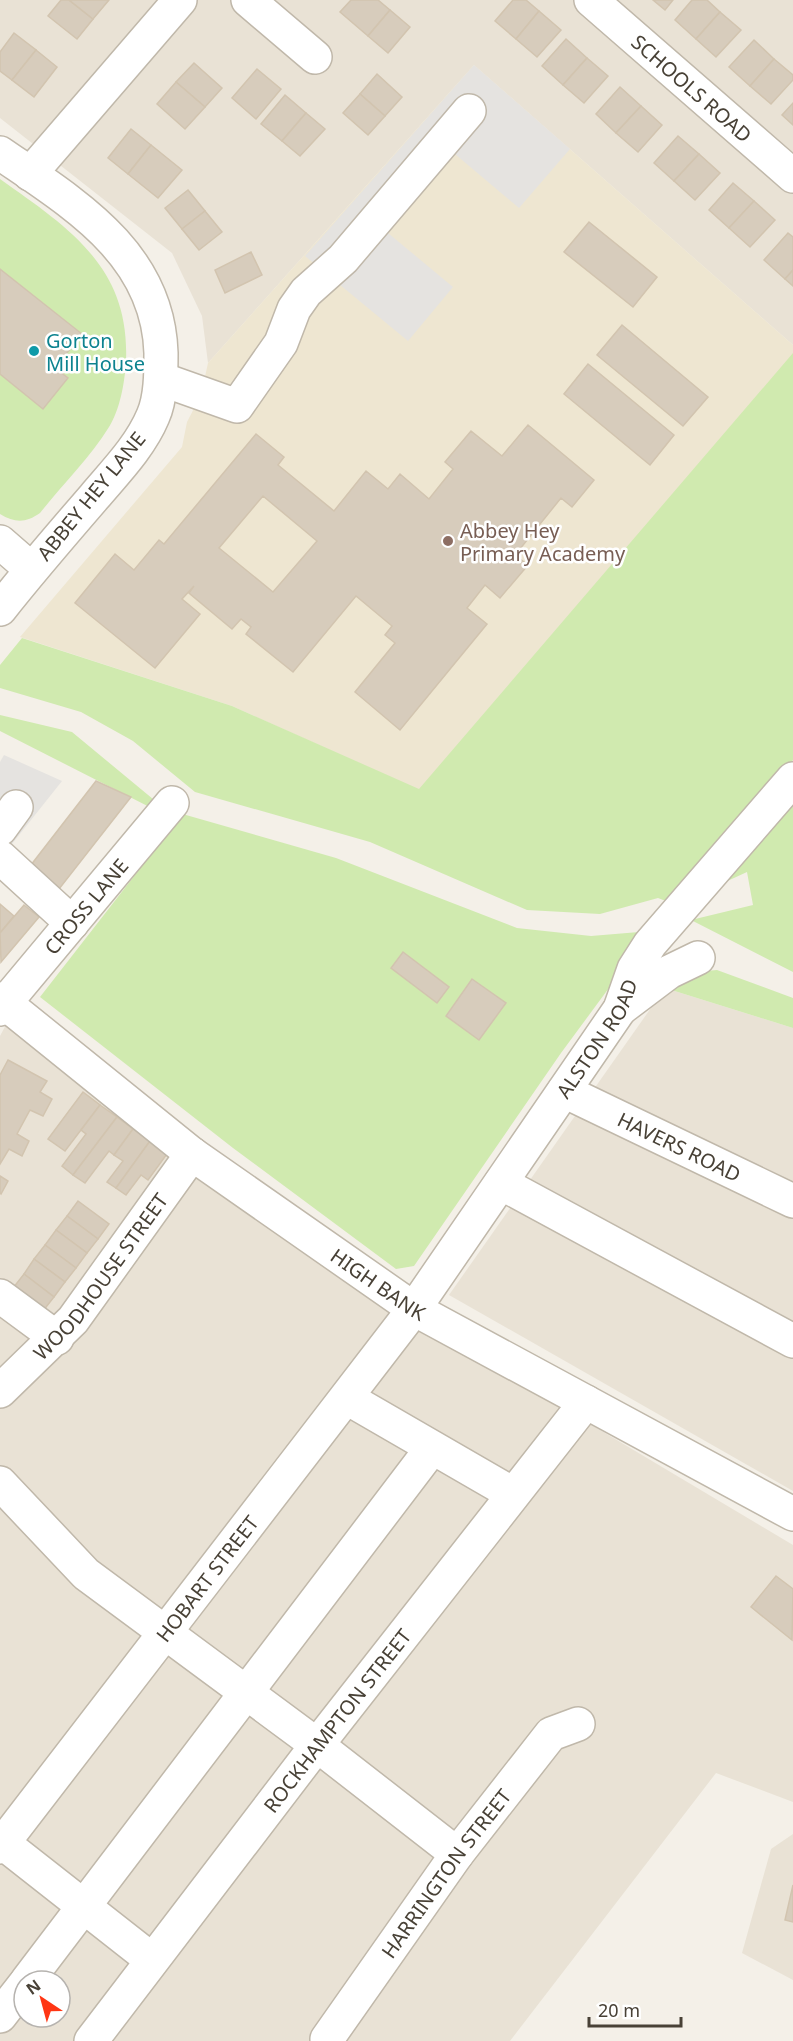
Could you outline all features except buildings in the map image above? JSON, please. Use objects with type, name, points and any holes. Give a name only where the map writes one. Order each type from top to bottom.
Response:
[{"type":"street","points":[[30,174],[180,0]]},
{"type":"street","points":[[248,0],[315,57]]},
{"type":"street","name":"SCHOOLS ROAD","points":[[591,0],[793,177]]},
{"type":"street","points":[[161,379],[237,406],[280,344],[294,309],[306,292],[343,259],[469,111]]},
{"type":"street","name":"ABBEY HEY LANE","points":[[0,153],[86,212],[126,255],[142,280],[154,310],[160,338],[161,379],[153,416],[134,449],[0,609]]},
{"type":"street","points":[[0,542],[32,569]]},
{"type":"street","name":"ALSTON ROAD","points":[[414,1309],[620,1009],[634,969],[650,944],[793,779]]},
{"type":"street","name":"CROSS LANE","points":[[1,1004],[72,924],[172,803]]},
{"type":"street","points":[[0,857],[72,924]]},
{"type":"street","points":[[620,1009],[669,972],[698,958]]},
{"type":"street","name":"HIGH BANK","points":[[1,1004],[192,1154],[414,1309],[793,1514]]},
{"type":"street","name":"HAVERS ROAD","points":[[564,1091],[793,1201]]},
{"type":"street","name":"WOODHOUSE STREET","points":[[0,1391],[57,1338],[192,1154]]},
{"type":"street","points":[[501,1183],[793,1341]]},
{"type":"street","points":[[0,1296],[57,1338]]},
{"type":"street","name":"HOBART STREET","points":[[2,1845],[414,1309]]},
{"type":"street","points":[[347,1398],[513,1494]]},
{"type":"street","name":"ROCKHAMPTON STREET","points":[[91,2041],[316,1745],[585,1402]]},
{"type":"street","points":[[36,1969],[432,1448]]},
{"type":"street","points":[[0,1482],[86,1575],[247,1692],[457,1854]]},
{"type":"street","name":"HARRINGTON STREET","points":[[327,2038],[457,1854],[551,1734],[578,1724]]},
{"type":"street","points":[[2,1845],[152,1960]]},
{"type":"street","points":[[0,2016],[12,2000]]},
{"type":"shaded area","points":[[0,0],[793,0],[793,345],[474,65],[208,363],[202,316],[172,253],[0,118]]},
{"type":"shaded area","name":"Abbey Hey Primary Academy","points":[[474,65],[793,345],[793,760],[666,901],[232,706],[20,637],[182,447],[187,422],[201,395],[208,363]]},
{"type":"shaded area","points":[[474,65],[570,149],[519,208],[449,149],[382,228],[453,287],[408,341],[305,256]]},
{"type":"shaded area","points":[[4,755],[62,781],[0,859],[0,762]]},
{"type":"shaded area","points":[[665,988],[793,1028],[793,1491],[449,1295]]},
{"type":"shaded area","points":[[8,1021],[553,1402],[793,1545],[793,1802],[716,1773],[510,2041],[0,2041],[0,1036]]},
{"type":"shaded area","points":[[793,1834],[793,1980],[742,1953],[771,1849]]},
{"type":"green space","points":[[0,179],[71,233],[90,253],[106,275],[118,300],[125,328],[124,377],[119,404],[113,420],[93,450],[40,513],[30,519],[20,521],[0,514],[0,374],[43,408],[67,378],[55,368],[0,269]]},
{"type":"green space","points":[[793,353],[793,760],[666,901],[658,898],[600,914],[527,910],[370,842],[195,792],[133,741],[81,712],[0,688],[0,665],[22,638],[232,706],[419,789]]},
{"type":"green space","points":[[0,715],[72,732],[165,809],[336,858],[517,928],[591,936],[651,931],[561,1053],[414,1266],[396,1269],[233,1148],[40,997],[177,821],[0,731]]},
{"type":"green space","points":[[793,793],[793,972],[691,920],[753,905],[747,872],[710,889]]},
{"type":"green space","points":[[717,970],[793,998],[793,1028],[665,988],[695,972]]},
{"type":"place","name":"Gorton Mill House","points":[[34,351]]},
{"type":"place","name":"Abbey Hey Primary Academy","points":[[448,541]]}]
